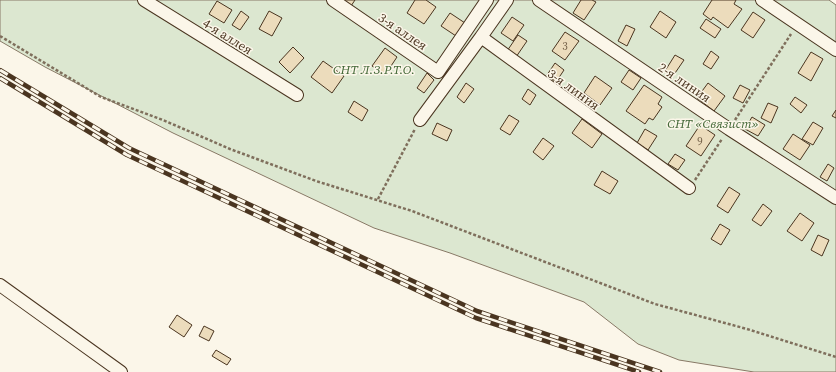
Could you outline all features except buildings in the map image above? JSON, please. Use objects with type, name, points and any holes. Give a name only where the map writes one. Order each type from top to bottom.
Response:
[{"type":"street","name":"4-я аллея","points":[[144,0],[297,95]]},
{"type":"street","name":"3-я аллея","points":[[333,0],[438,72],[486,0]]},
{"type":"street","points":[[420,120],[481,38],[507,0]]},
{"type":"street","name":"2-я линия","points":[[539,0],[729,129],[836,198]]},
{"type":"street","points":[[762,0],[836,50]]},
{"type":"street","name":"3-я линия","points":[[481,38],[689,188]]},
{"type":"street","points":[[0,285],[122,372]]},
{"type":"path","points":[[689,188],[798,24]]},
{"type":"path","points":[[0,36],[101,97],[316,181],[378,200],[655,304],[747,329],[836,357]]},
{"type":"path","points":[[378,200],[420,120]]},
{"type":"green space","points":[[0,0],[829,0],[836,5],[836,372],[754,372],[679,360],[638,344],[584,302],[450,253],[374,228],[173,133],[45,67],[0,41]]},
{"type":"railway","points":[[0,70],[129,148],[477,311],[660,372]]},
{"type":"railway","points":[[0,78],[127,155],[476,318],[639,372]]},
{"type":"park label","name":"СНТ Л.З.Р.Т.О.","points":[[374,69]]},
{"type":"park label","name":"СНТ «Связист»","points":[[713,123]]}]
